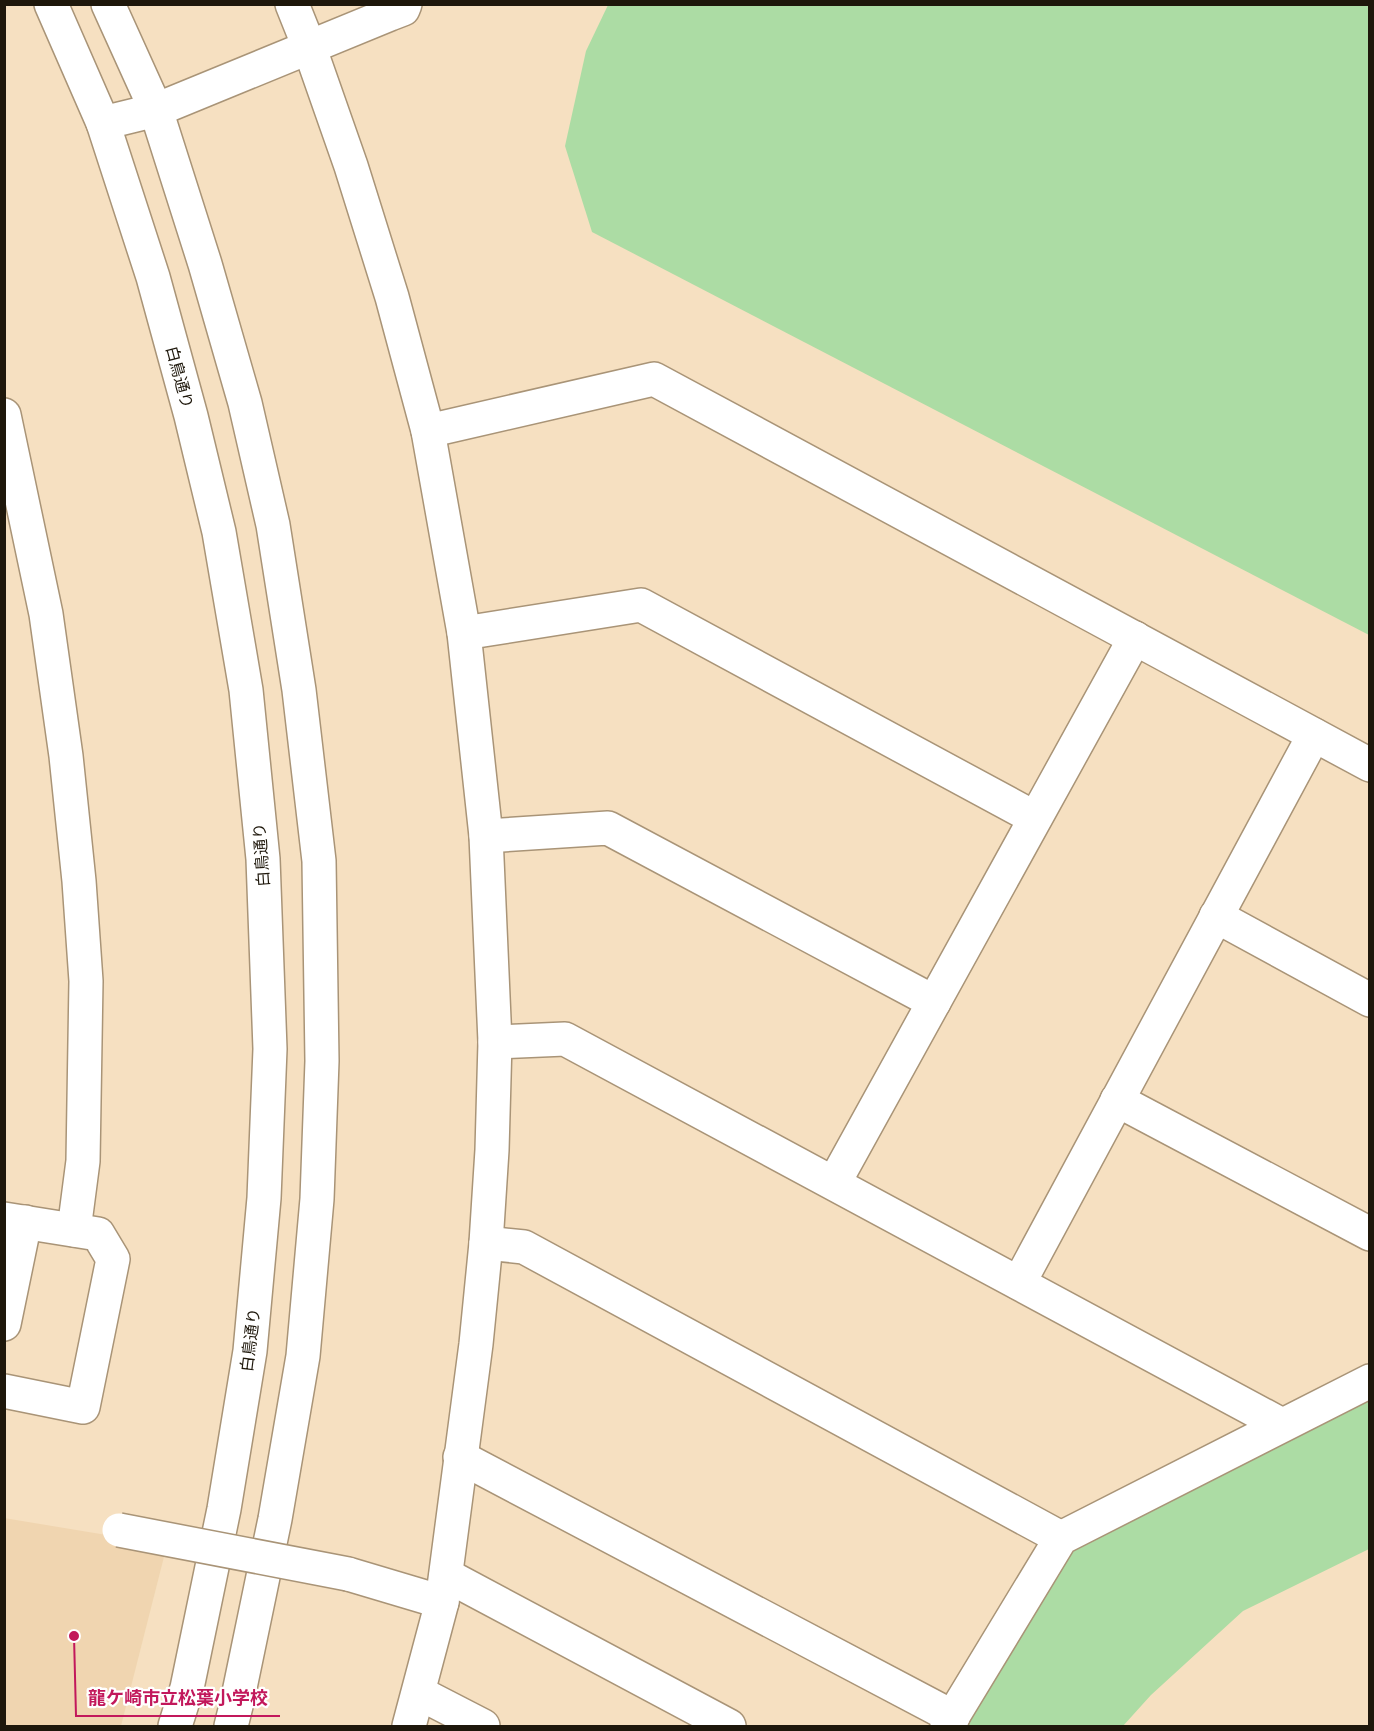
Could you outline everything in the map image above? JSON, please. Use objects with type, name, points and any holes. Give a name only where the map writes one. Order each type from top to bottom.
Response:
[{"type":"street","name":"白鳥通り","points":[[51,4],[103,123],[153,277],[191,416],[219,532],[246,690],[263,859],[270,1049],[264,1198],[250,1351],[224,1509],[187,1688],[175,1726]]},
{"type":"street","points":[[108,4],[156,110],[205,264],[245,403],[273,525],[299,690],[319,861],[322,1061],[317,1199],[303,1356],[275,1519],[231,1726]]},
{"type":"street","points":[[292,4],[310,48],[351,166],[392,297],[428,431],[464,633],[486,836],[495,1042],[492,1150],[486,1244],[476,1344],[444,1588],[409,1726]]},
{"type":"street","points":[[103,123],[156,110],[397,12],[403,9],[405,4]]},
{"type":"street","points":[[428,431],[654,379],[1370,765]]},
{"type":"street","points":[[4,415],[46,614],[66,756],[79,881],[86,981],[82,1161],[74,1230]]},
{"type":"street","points":[[464,633],[641,605],[1035,818]]},
{"type":"street","points":[[834,1184],[1135,638]]},
{"type":"street","points":[[1019,1283],[1314,735]]},
{"type":"street","points":[[486,836],[608,828],[934,1002]]},
{"type":"street","points":[[1216,916],[1370,1000]]},
{"type":"street","points":[[495,1042],[565,1039],[1282,1425]]},
{"type":"street","points":[[1118,1100],[1370,1234]]},
{"type":"street","points":[[4,1324],[15,1221],[98,1234],[113,1259],[83,1407],[4,1391]]},
{"type":"street","points":[[486,1244],[524,1247],[1061,1538]]},
{"type":"street","points":[[460,1457],[950,1722],[1061,1538],[1370,1381]]},
{"type":"street","points":[[119,1530],[348,1574],[444,1588],[729,1726]]},
{"type":"street","points":[[419,1693],[483,1726]]},
{"type":"shaded area","points":[[4,1518],[167,1545],[121,1726],[5,1726]]},
{"type":"green space","points":[[608,5],[1369,5],[1369,635],[592,232],[565,146],[586,51]]},
{"type":"green space","points":[[1369,1390],[1369,1549],[1243,1611],[1151,1695],[1123,1726],[964,1726],[1083,1527]]},
{"type":"place","name":"龍ケ崎市立松葉小学校","points":[[74,1636]]}]
